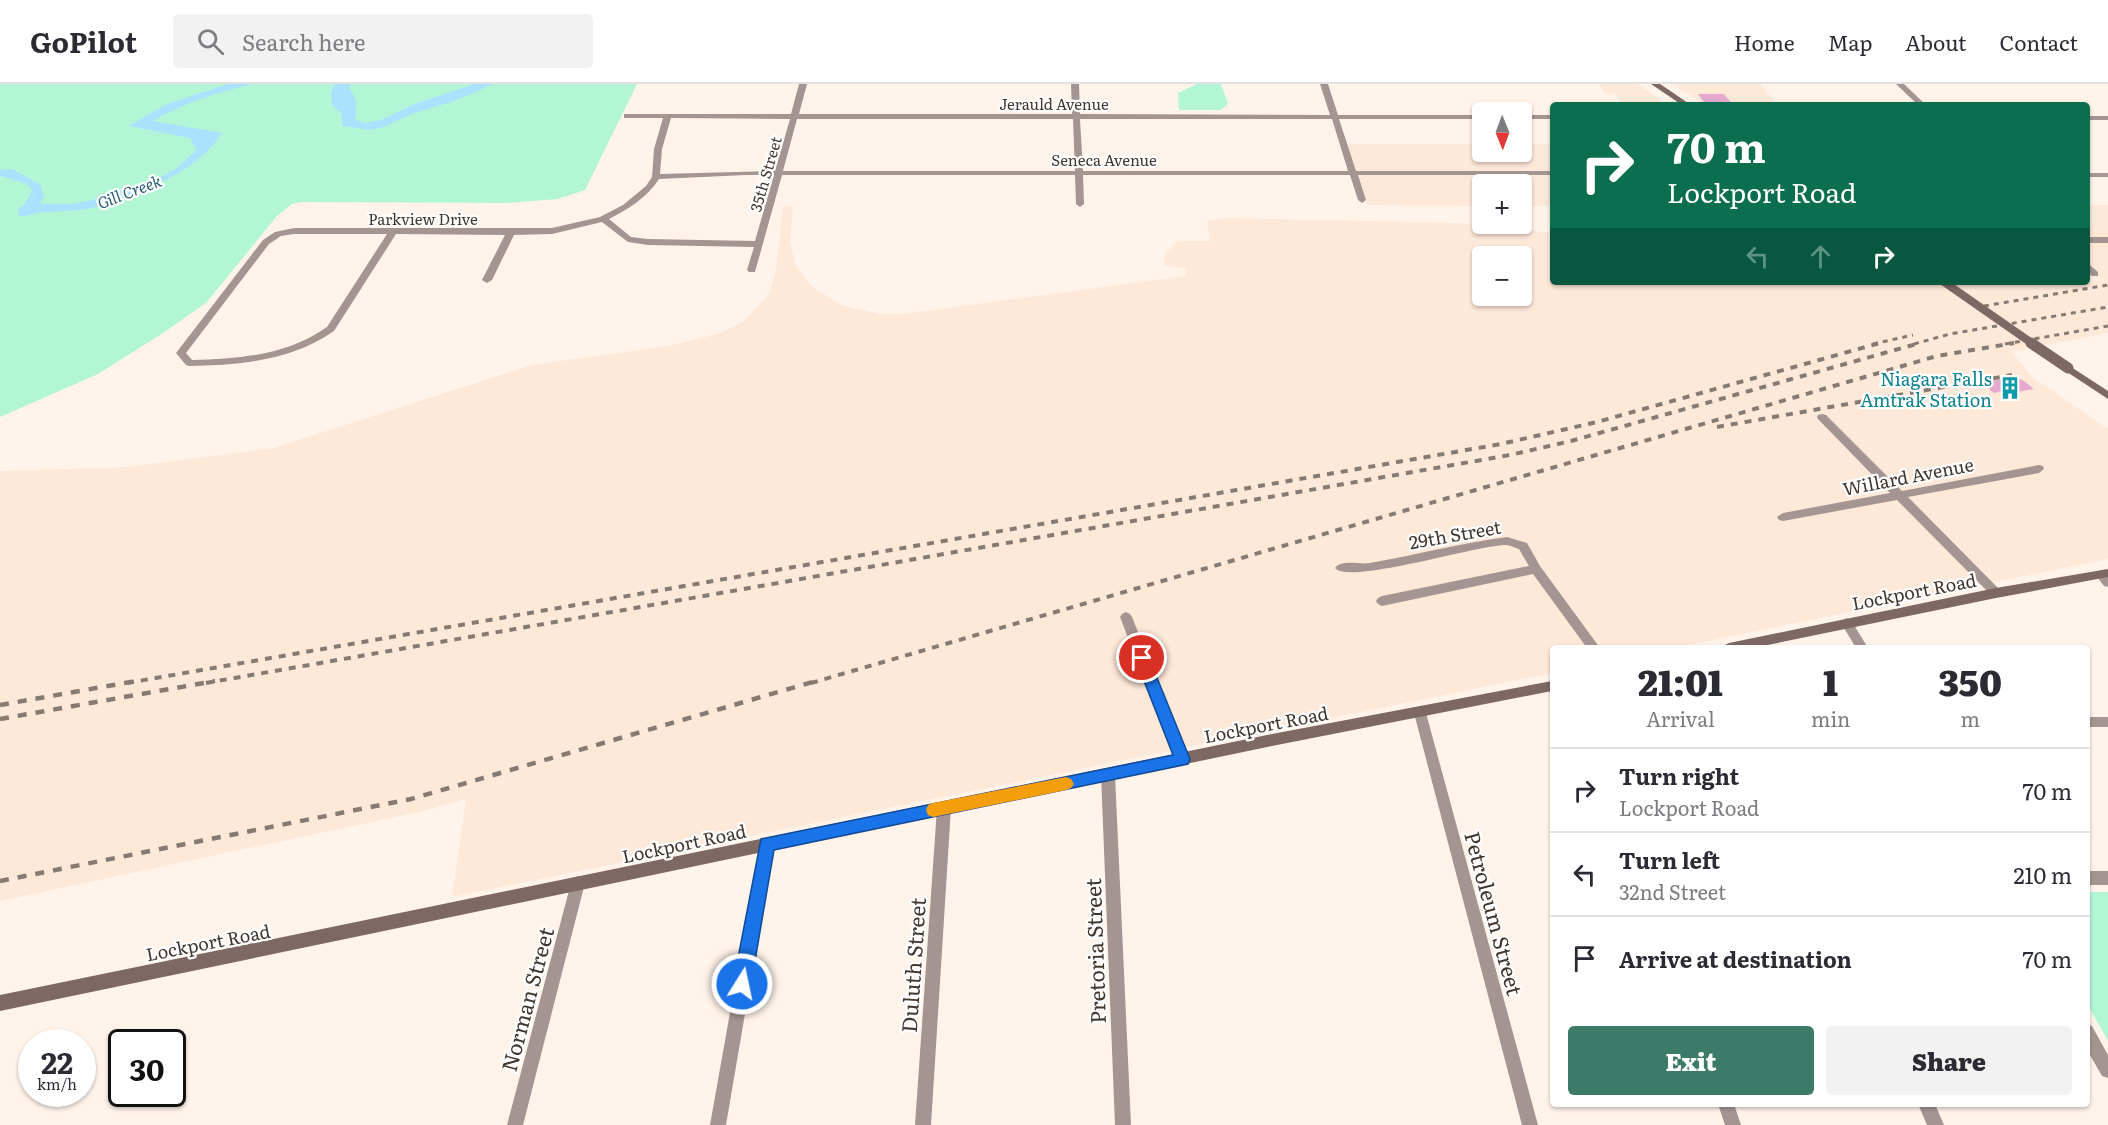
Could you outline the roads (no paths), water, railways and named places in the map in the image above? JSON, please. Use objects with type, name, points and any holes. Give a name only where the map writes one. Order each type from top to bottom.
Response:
[{"type":"street","name":"35th Street","points":[[752,270],[803,84]]},
{"type":"street","points":[[1075,84],[1080,204]]},
{"type":"street","points":[[1324,84],[1362,200]]},
{"type":"street","points":[[1655,84],[1682,102]]},
{"type":"street","points":[[1900,84],[1919,102]]},
{"type":"street","name":"Jerauld Avenue","points":[[627,116],[1472,117]]},
{"type":"street","points":[[657,177],[658,149],[668,116]]},
{"type":"street","points":[[1532,117],[1550,117]]},
{"type":"street","points":[[2090,118],[2108,118]]},
{"type":"street","name":"Seneca Avenue","points":[[657,177],[780,173],[1550,173]]},
{"type":"street","points":[[2090,175],[2108,175]]},
{"type":"street","name":"Parkview Drive","points":[[393,232],[331,329],[318,340],[297,349],[221,363],[189,363],[180,353],[266,242],[278,234],[294,231],[552,231],[603,219],[626,207],[649,188],[657,177]]},
{"type":"street","points":[[603,219],[628,239],[648,242],[759,244]]},
{"type":"street","points":[[487,279],[511,232]]},
{"type":"street","points":[[2090,240],[2108,240]]},
{"type":"street","points":[[2090,269],[2095,274]]},
{"type":"street","points":[[1948,285],[2108,396]]},
{"type":"street","points":[[1822,417],[1996,593]]},
{"type":"street","name":"Willard Avenue","points":[[1783,517],[2038,469]]},
{"type":"street","name":"29th Street","points":[[1341,568],[1367,568],[1469,546],[1507,541],[1523,546],[1536,569],[1592,645]]},
{"type":"street","points":[[1383,600],[1536,569]]},
{"type":"street","name":"Lockport Road","points":[[1742,645],[1996,593],[2106,577]]},
{"type":"street","points":[[1126,617],[1182,759]]},
{"type":"street","points":[[1847,623],[1860,645]]},
{"type":"street","name":"Lockport Road","points":[[0,1003],[1182,759],[1550,686]]},
{"type":"street","name":"Petroleum Street","points":[[1420,713],[1530,1125]]},
{"type":"street","points":[[2090,722],[2108,722]]},
{"type":"street","name":"Pretoria Street","points":[[1108,775],[1123,1125]]},
{"type":"street","name":"Duluth Street","points":[[922,1125],[944,808]]},
{"type":"street","points":[[718,1125],[766,844]]},
{"type":"street","points":[[2090,878],[2108,878]]},
{"type":"street","name":"Norman Street","points":[[515,1125],[578,883]]},
{"type":"street","points":[[2090,1039],[2108,1070]]},
{"type":"street","points":[[1727,1107],[1733,1125]]},
{"type":"street","points":[[1927,1107],[1936,1125]]},
{"type":"water","points":[[228,84],[253,84],[201,99],[153,121],[222,133],[212,147],[182,171],[146,190],[109,203],[86,209],[19,216],[18,209],[34,197],[31,188],[25,183],[0,176],[0,170],[12,169],[41,185],[44,197],[40,203],[44,204],[89,201],[156,180],[178,167],[196,150],[190,138],[129,126],[167,104]]},
{"type":"water","points":[[335,84],[351,84],[349,88],[356,103],[355,120],[366,123],[381,120],[415,104],[474,84],[493,84],[454,101],[370,130],[342,126],[342,114],[332,105],[331,92]]},
{"type":"waterway","name":"Gill Creek","points":[[24,207],[35,190]]},
{"type":"railway","points":[[1984,306],[2108,285]]},
{"type":"railway","points":[[1914,344],[1950,334],[2108,307]]},
{"type":"railway","points":[[2005,344],[2108,326]]},
{"type":"railway","points":[[1873,344],[1913,335]]},
{"type":"railway","points":[[127,683],[1501,444],[1597,422],[1880,343]]},
{"type":"railway","points":[[206,683],[1510,455],[1571,441],[1920,343]]},
{"type":"railway","points":[[811,683],[1937,356],[2014,343]]},
{"type":"railway","points":[[1717,427],[2012,375]]},
{"type":"railway","points":[[0,705],[136,681]]},
{"type":"railway","points":[[0,719],[215,681]]},
{"type":"railway","points":[[0,881],[411,799],[816,681]]},
{"type":"place","name":"Niagara Falls Amtrak Station","points":[[2010,388]]}]
